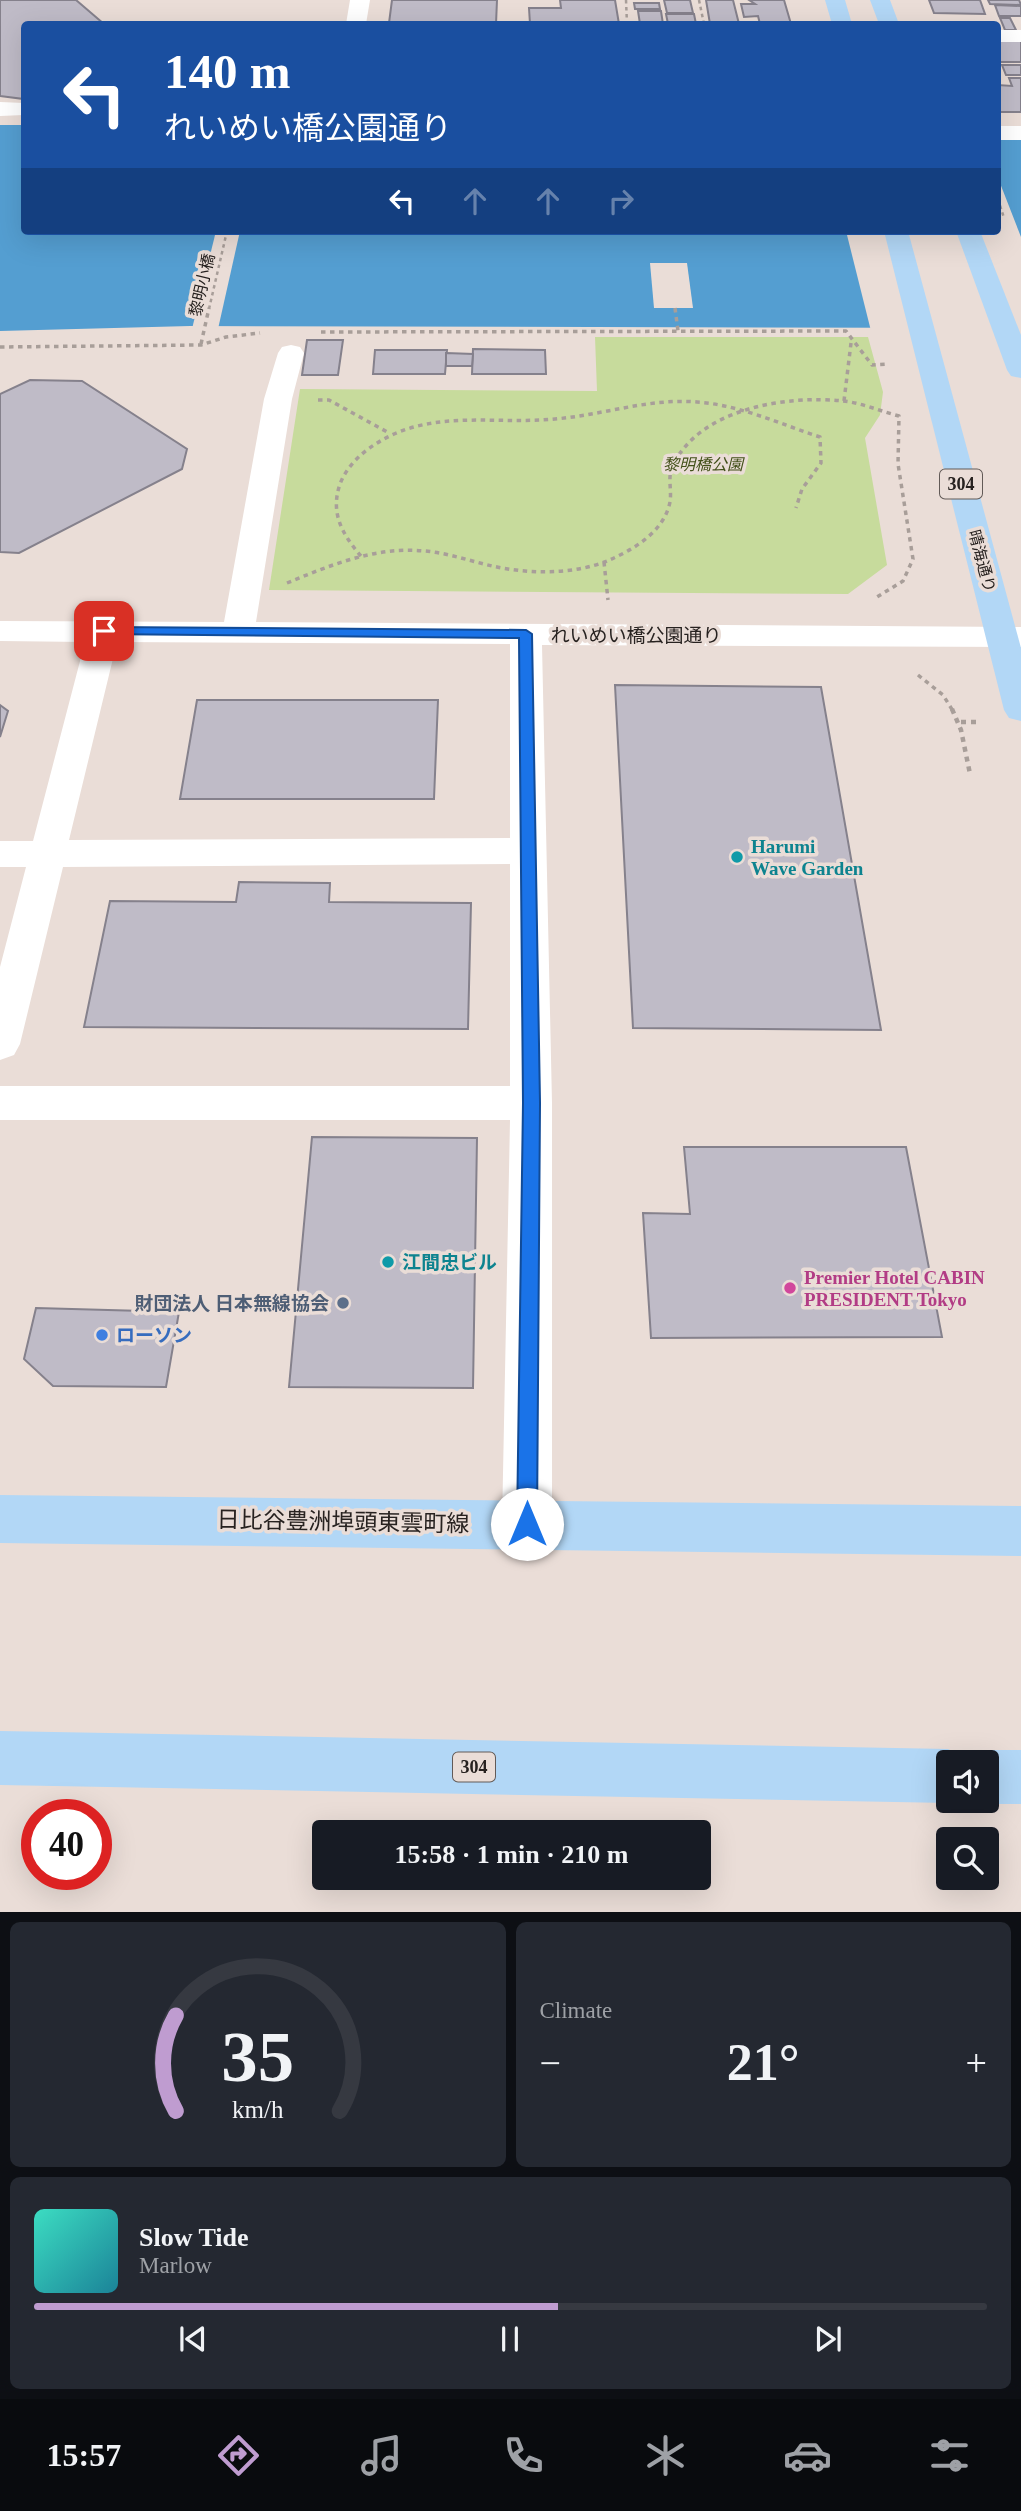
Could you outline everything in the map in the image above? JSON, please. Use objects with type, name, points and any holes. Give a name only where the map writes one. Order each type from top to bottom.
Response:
[{"type":"main road","points":[[835,0],[841,21]]},
{"type":"main road","points":[[880,0],[888,21]]},
{"type":"main road","name":"晴海通り","points":[[897,235],[920,332],[1011,637],[1021,710]]},
{"type":"main road","points":[[970,235],[1021,370]]},
{"type":"main road","name":"日比谷豊洲埠頭東雲町線","points":[[0,1519],[1021,1531]]},
{"type":"main road","name":"304","points":[[0,1758],[936,1776]]},
{"type":"main road","points":[[999,1777],[1021,1777]]},
{"type":"street","points":[[356,21],[360,0]]},
{"type":"street","points":[[1001,36],[1021,36]]},
{"type":"street","points":[[0,109],[21,109]]},
{"type":"street","points":[[1001,133],[1021,133]]},
{"type":"street","points":[[238,633],[278,399],[291,353]]},
{"type":"street","name":"れいめい橋公園通り","points":[[0,631],[1011,637]]},
{"type":"street","points":[[0,1044],[104,631]]},
{"type":"street","points":[[526,634],[531,1103],[527,1524]]},
{"type":"street","points":[[0,854],[528,850]]},
{"type":"street","points":[[0,1103],[531,1103]]},
{"type":"path","points":[[625,0],[627,21]]},
{"type":"path","points":[[699,0],[703,21]]},
{"type":"path","name":"黎明小橋","points":[[201,345],[226,235]]},
{"type":"path","points":[[675,308],[678,331]]},
{"type":"path","points":[[320,332],[846,331],[872,365],[888,365]]},
{"type":"path","points":[[0,347],[201,345],[226,337],[261,333]]},
{"type":"path","points":[[844,401],[852,342]]},
{"type":"path","points":[[278,399],[329,400],[389,433]]},
{"type":"path","points":[[244,600],[332,563],[361,556],[417,550],[524,571],[571,569],[604,562],[636,547],[658,529],[669,506],[672,468],[696,437],[715,424],[748,410],[786,401],[844,401],[899,416],[898,464],[913,559],[903,581],[879,596],[867,599]]},
{"type":"path","points":[[361,556],[337,526],[334,509],[336,493],[343,475],[355,461],[389,433],[459,418],[557,419],[630,404],[664,402],[716,404],[748,410],[785,426],[820,436],[821,463],[802,489],[796,508]]},
{"type":"path","points":[[595,601],[608,601],[604,562]]},
{"type":"path","points":[[912,671],[941,692],[961,722],[970,774]]},
{"type":"green space","name":"黎明橋公園","points":[[595,337],[868,337],[883,392],[880,415],[865,438],[887,565],[848,594],[269,590],[300,389],[597,391]]},
{"type":"water","points":[[0,125],[21,125],[21,235],[1001,235],[1001,135],[1021,135],[1021,328],[190,326],[0,331]]},
{"type":"pier","points":[[1001,186],[1021,237],[1021,331],[871,331],[847,235],[1001,235]]},
{"type":"pier","points":[[215,235],[239,235],[218,329],[192,329]]},
{"type":"pier","points":[[650,263],[687,263],[693,308],[654,308]]},
{"type":"building","points":[[0,0],[76,0],[100,21],[21,21],[21,99],[0,96]]},
{"type":"building","points":[[392,0],[497,0],[496,21],[389,21]]},
{"type":"building","points":[[560,0],[615,0],[618,21],[530,21],[529,8],[561,8]]},
{"type":"building","points":[[664,0],[690,0],[693,13],[667,13]]},
{"type":"building","points":[[706,0],[733,0],[738,21],[710,21]]},
{"type":"building","points":[[749,0],[784,0],[790,21],[759,21],[758,16],[744,17],[741,4],[755,4]]},
{"type":"building","points":[[929,0],[980,0],[985,14],[934,13]]},
{"type":"building","points":[[988,0],[1019,0],[1021,5],[990,4]]},
{"type":"building","points":[[634,3],[659,3],[660,9],[635,9]]},
{"type":"building","points":[[995,5],[1021,6],[1021,16],[999,16]]},
{"type":"building","points":[[638,11],[661,11],[663,21],[640,21]]},
{"type":"building","points":[[666,14],[694,14],[695,21],[667,21]]},
{"type":"building","points":[[1000,18],[1010,18],[1016,30],[1005,30]]},
{"type":"building","points":[[1001,41],[1021,41],[1021,62],[1001,62]]},
{"type":"building","points":[[1002,65],[1021,65],[1021,75],[1006,75]]},
{"type":"building","points":[[1009,78],[1021,78],[1021,112],[1001,112],[1001,85],[1012,86]]},
{"type":"building","points":[[307,340],[343,340],[338,375],[302,375]]},
{"type":"building","points":[[473,349],[545,350],[546,374],[472,374]]},
{"type":"building","points":[[375,350],[447,350],[445,374],[373,374]]},
{"type":"building","points":[[446,353],[473,354],[472,366],[446,366]]},
{"type":"building","points":[[30,380],[82,381],[187,449],[182,469],[19,553],[0,552],[0,394]]},
{"type":"building","name":"Harumi Wave Garden","points":[[615,685],[821,687],[881,1030],[633,1028]]},
{"type":"building","points":[[197,700],[438,700],[434,799],[180,799]]},
{"type":"building","points":[[0,705],[8,711],[0,737]]},
{"type":"building","points":[[239,882],[330,883],[329,902],[471,903],[468,1029],[84,1027],[110,901],[236,902]]},
{"type":"building","name":"江間忠ビル","points":[[312,1137],[477,1138],[473,1388],[289,1387]]},
{"type":"building","name":"Premier Hotel CABIN PRESIDENT Tokyo","points":[[684,1147],[906,1147],[942,1337],[651,1338],[643,1213],[690,1214]]},
{"type":"building","name":"ローソン","points":[[36,1308],[179,1312],[166,1387],[53,1386],[24,1359]]},
{"type":"place","name":"Harumi Wave Garden","points":[[737,857]]},
{"type":"place","name":"江間忠ビル","points":[[388,1262]]},
{"type":"place","name":"Premier Hotel CABIN PRESIDENT Tokyo","points":[[790,1288]]},
{"type":"place","name":"財団法人 日本無線協会","points":[[343,1303]]},
{"type":"place","name":"ローソン","points":[[102,1335]]},
{"type":"route","points":[[104,631],[526,634],[531,1103],[527,1524]]}]
